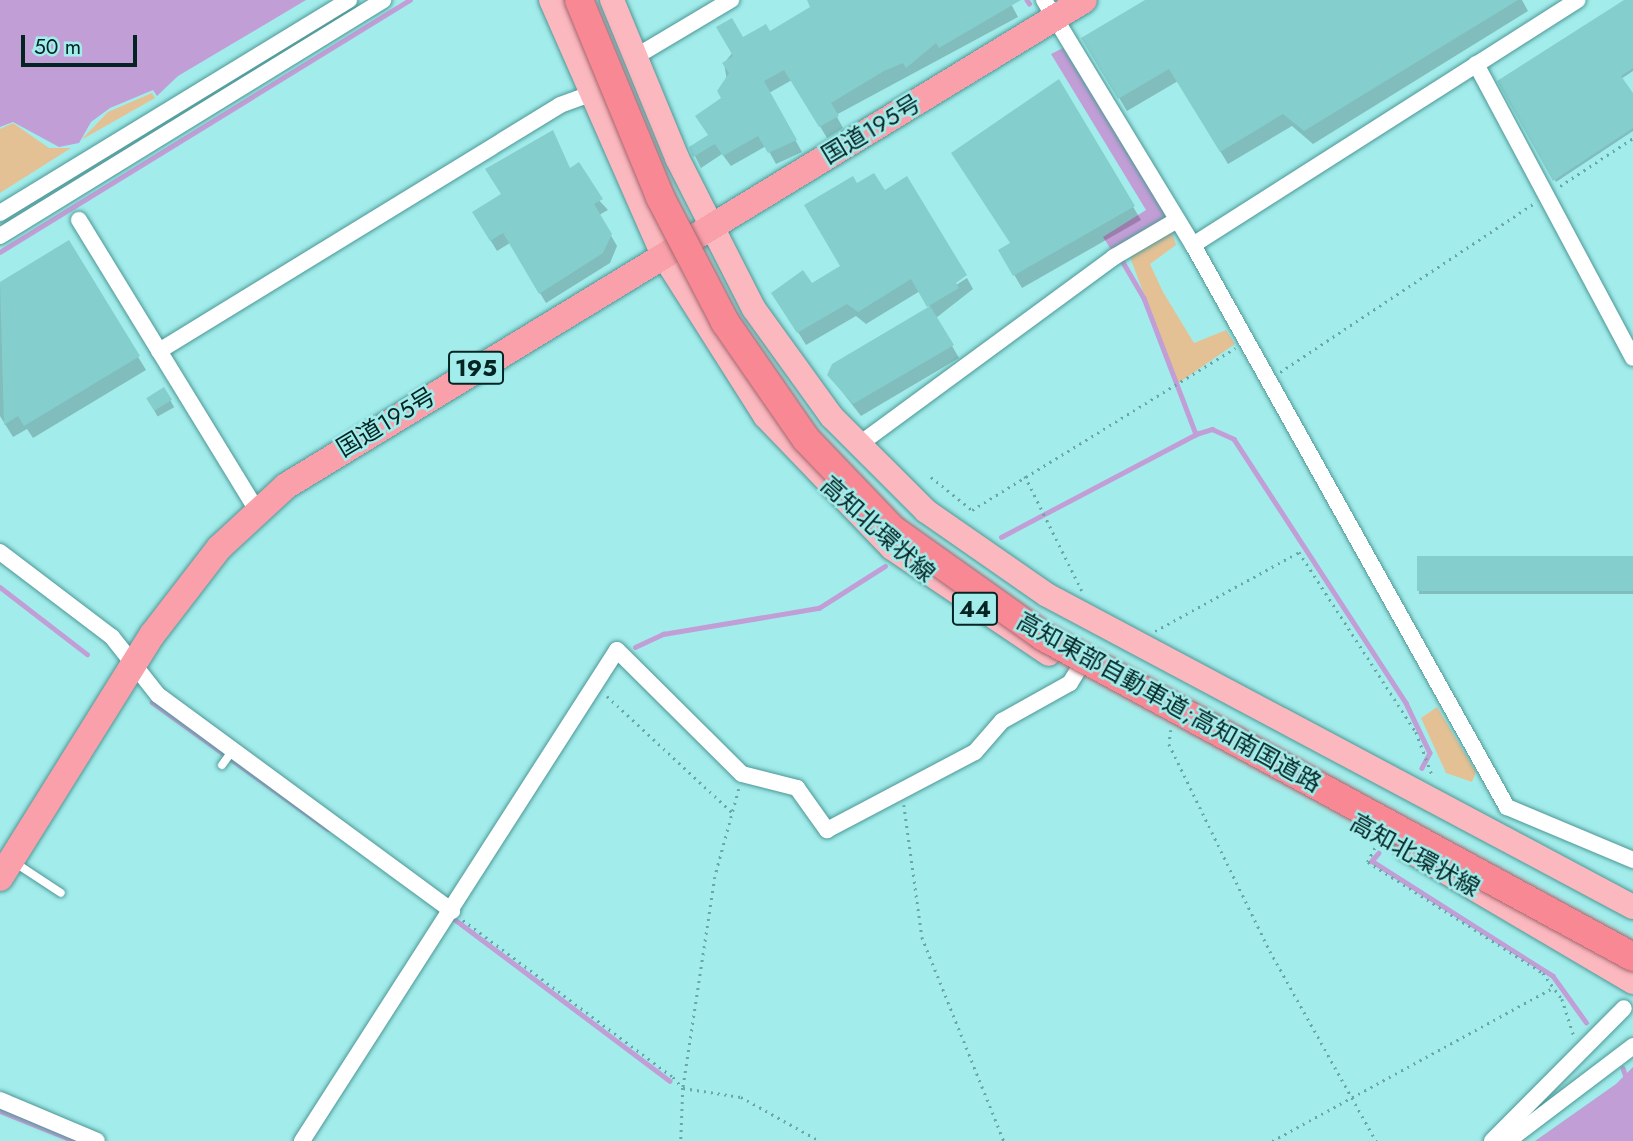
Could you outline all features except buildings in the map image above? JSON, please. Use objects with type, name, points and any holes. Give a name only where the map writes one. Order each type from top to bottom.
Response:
[{"type":"highway","name":"高知東部自動車道;高知南国道路","points":[[579,0],[660,197],[719,311],[806,439],[892,529],[1044,636],[1633,957]]},
{"type":"highway","name":"国道195号","points":[[6,869],[135,663],[219,548],[257,511],[321,460],[709,228],[1049,9],[1084,0]]},
{"type":"main road","name":"高知北環状線","points":[[551,0],[588,95],[663,255],[739,381],[827,486],[933,580],[1078,670],[1633,982]]},
{"type":"main road","name":"高知北環状線","points":[[612,0],[709,228],[779,347],[857,446],[960,539],[1069,607],[1633,907]]},
{"type":"street","points":[[0,213],[349,0]]},
{"type":"street","points":[[0,236],[383,0]]},
{"type":"street","points":[[635,57],[732,0]]},
{"type":"street","points":[[1193,245],[1577,0]]},
{"type":"street","points":[[1049,9],[1193,245],[1507,807],[1633,860]]},
{"type":"street","points":[[1476,64],[1550,193],[1633,358]]},
{"type":"street","points":[[159,351],[548,112],[588,95]]},
{"type":"street","points":[[857,446],[1119,253],[1177,219]]},
{"type":"street","points":[[79,220],[257,511]]},
{"type":"street","points":[[0,552],[111,637],[135,663],[158,695],[452,911]]},
{"type":"street","points":[[302,1141],[597,686],[617,650],[746,775],[797,788],[827,830],[897,796],[975,752],[1002,720],[1070,683],[1078,670]]},
{"type":"street","points":[[1498,836],[1507,807]]},
{"type":"street","points":[[1492,1141],[1624,1008]]},
{"type":"street","points":[[1508,1141],[1633,1046]]},
{"type":"street","points":[[0,1100],[97,1141]]},
{"type":"lane","points":[[222,765],[233,750]]},
{"type":"lane","points":[[6,869],[61,892]]},
{"type":"path","points":[[1269,380],[1633,138]]},
{"type":"path","points":[[931,477],[972,510],[1025,476],[1169,393],[1247,341]]},
{"type":"path","points":[[1025,476],[1083,589],[1069,607]]},
{"type":"path","points":[[1152,634],[1299,552],[1425,751],[1434,783]]},
{"type":"path","points":[[597,686],[732,812]]},
{"type":"path","points":[[1169,736],[1270,951],[1354,1096],[1376,1141]]},
{"type":"path","points":[[681,1141],[684,1088],[715,877],[732,812],[746,775]]},
{"type":"path","points":[[897,796],[908,810],[922,937],[1004,1141]]},
{"type":"path","points":[[1375,848],[1368,862],[1543,973],[1554,987],[1566,1022]]},
{"type":"path","points":[[452,911],[684,1088],[741,1097],[820,1141]]},
{"type":"path","points":[[1272,1141],[1554,987]]},
{"type":"shaded area","points":[[0,0],[306,0],[178,76],[157,96],[153,90],[110,108],[91,122],[79,143],[59,147],[13,122],[0,127]]},
{"type":"shaded area","points":[[1063,48],[1165,213],[1165,222],[1112,251],[1103,237],[1146,210],[1051,54]]},
{"type":"shaded area","points":[[152,93],[155,98],[81,140],[108,112]]},
{"type":"shaded area","points":[[13,123],[49,148],[71,148],[0,193],[0,129]]},
{"type":"shaded area","points":[[1171,230],[1176,245],[1150,264],[1163,292],[1194,343],[1226,330],[1235,344],[1177,384],[1129,254]]},
{"type":"shaded area","points":[[1437,707],[1476,772],[1472,782],[1446,773],[1421,718]]},
{"type":"shaded area","points":[[1633,1067],[1633,1141],[1535,1141],[1616,1084]]},
{"type":"waterway","points":[[0,252],[410,0]]},
{"type":"waterway","points":[[1120,257],[1144,298],[1196,434],[1212,429],[1234,439],[1406,703],[1430,753],[1422,768]]},
{"type":"waterway","points":[[1001,537],[1196,434]]},
{"type":"waterway","points":[[635,647],[663,634],[819,608],[885,566]]},
{"type":"waterway","points":[[0,587],[87,654]]},
{"type":"waterway","points":[[152,702],[328,829]]},
{"type":"waterway","points":[[1379,853],[1372,861],[1553,976],[1586,1022]]},
{"type":"waterway","points":[[449,915],[670,1081]]},
{"type":"waterway","points":[[1623,1068],[1627,1080]]},
{"type":"waterway","points":[[0,1111],[75,1141]]}]
